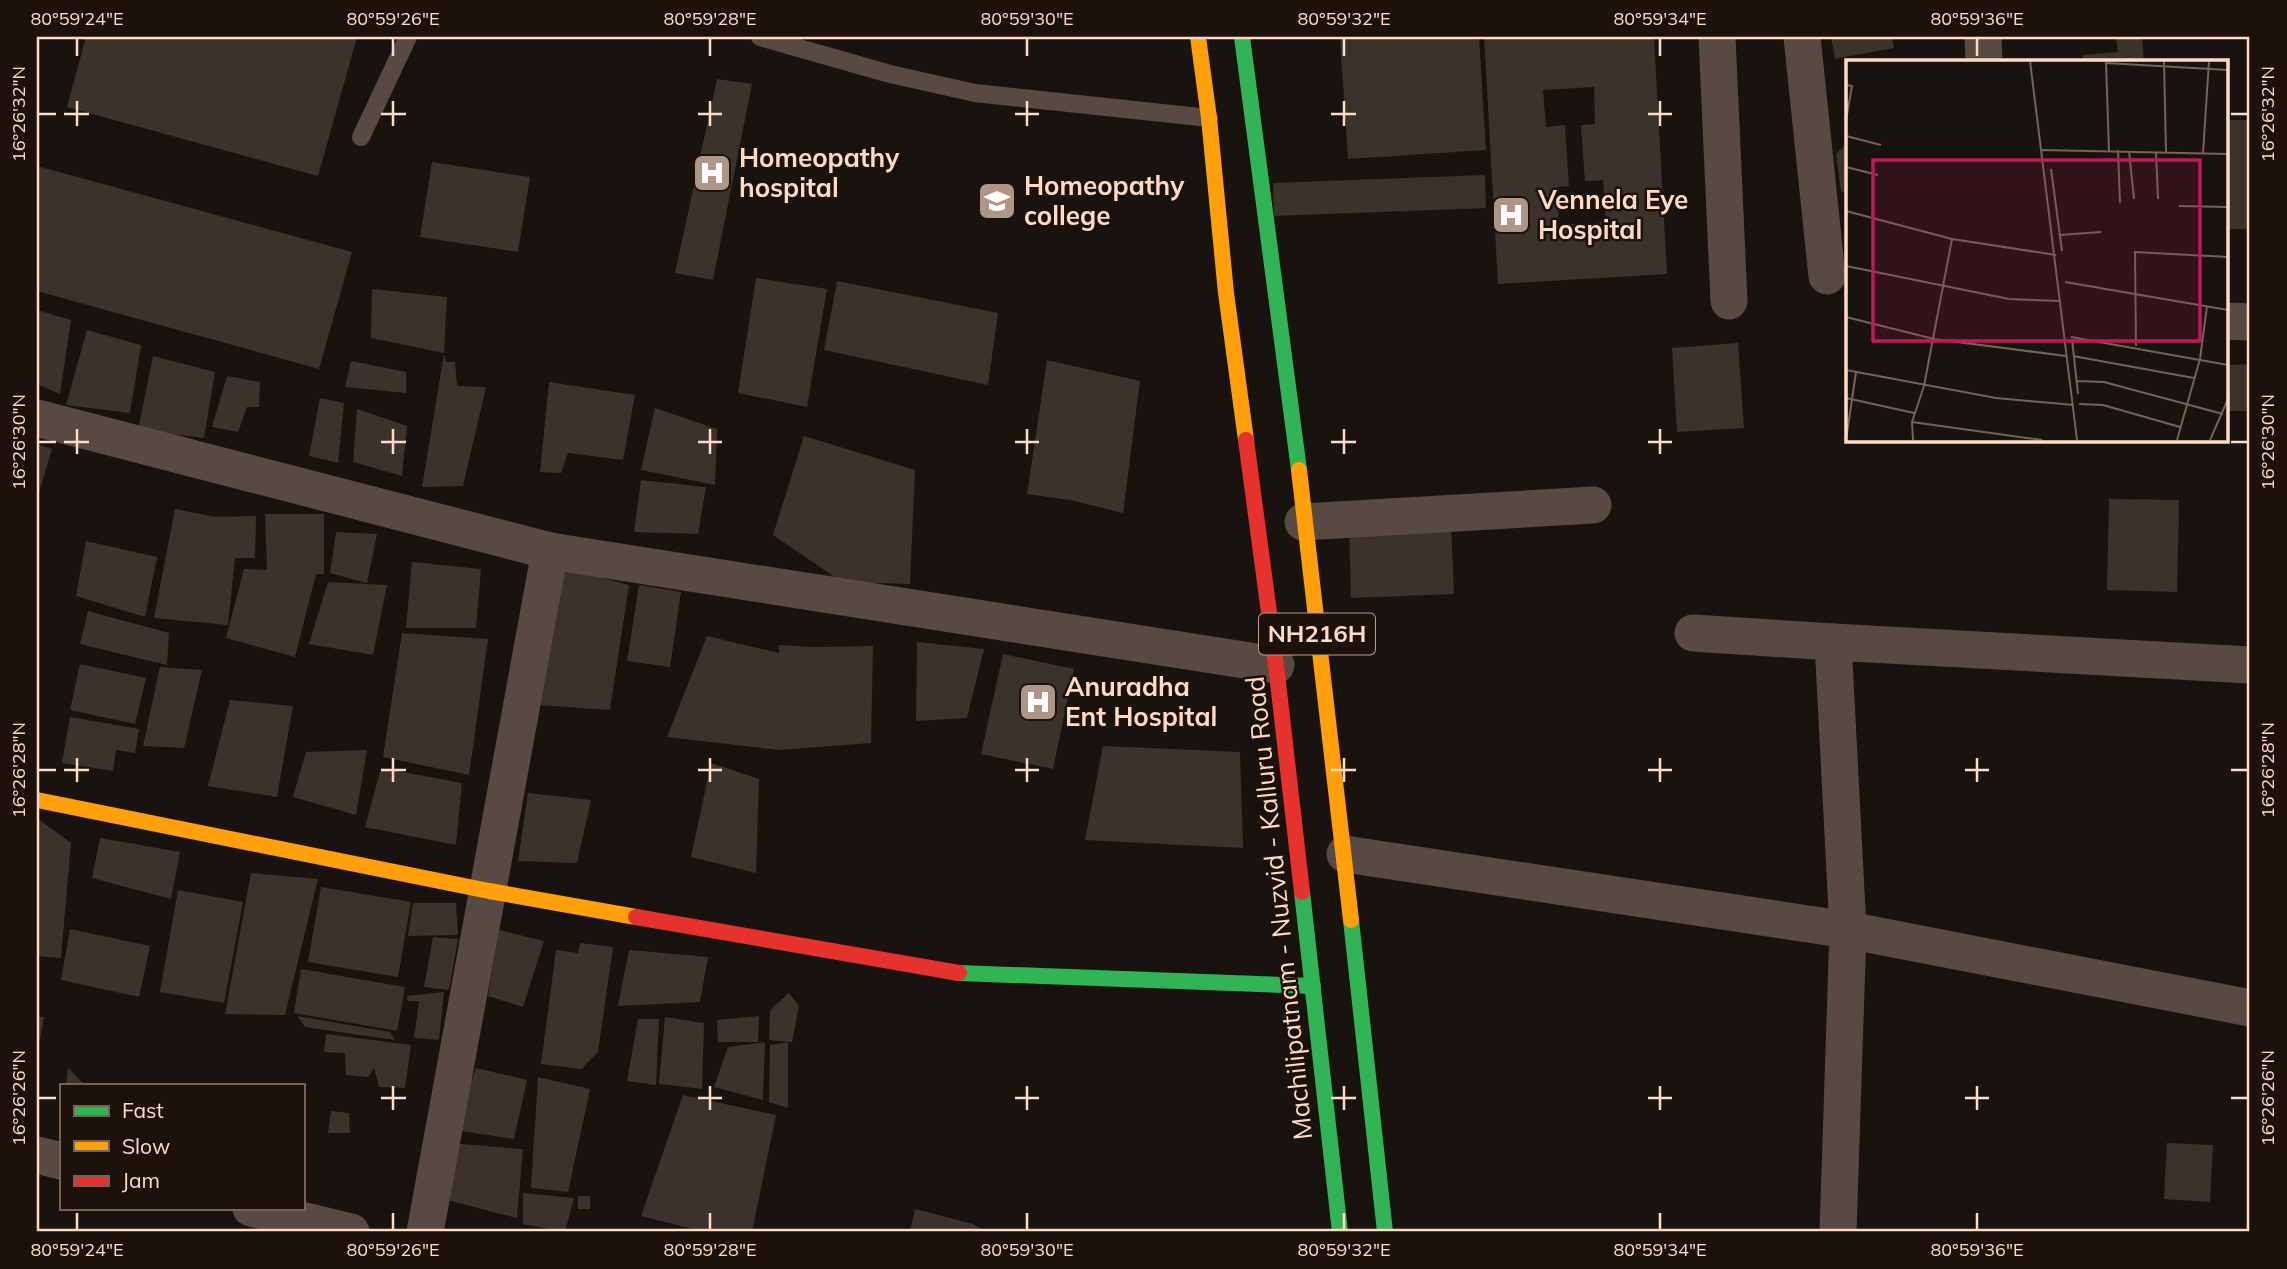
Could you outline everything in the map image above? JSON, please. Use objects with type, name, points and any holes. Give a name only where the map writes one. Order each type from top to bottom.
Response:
[{"type":"main road","name":"Machilipatnam - Nuzvid - Kalluru Road","points":[[1198,37],[1228,306],[1276,665],[1340,1232]]},
{"type":"main road","name":"NH216H","points":[[1242,37],[1345,854],[1385,1232]]},
{"type":"main road","points":[[37,800],[489,891],[947,973],[1313,986]]},
{"type":"street","points":[[1717,37],[1729,301]]},
{"type":"street","points":[[1802,37],[1827,275]]},
{"type":"street","points":[[1983,37],[1984,60]]},
{"type":"street","points":[[2228,321],[2250,322]]},
{"type":"street","points":[[37,418],[550,551],[1276,665]]},
{"type":"street","points":[[1304,522],[1593,505]]},
{"type":"street","points":[[425,1232],[550,551]]},
{"type":"street","points":[[1693,633],[2250,665]]},
{"type":"street","points":[[1833,642],[1848,930],[1838,1232]]},
{"type":"street","points":[[1345,854],[1848,930],[2250,1007]]},
{"type":"street","points":[[37,1155],[60,1161]]},
{"type":"street","points":[[259,1210],[351,1232]]},
{"type":"lane","points":[[361,137],[408,37]]},
{"type":"lane","points":[[760,37],[890,74],[975,93],[1209,118]]},
{"type":"building","points":[[86,37],[357,37],[318,176],[67,107]]},
{"type":"building","points":[[1340,37],[1479,37],[1486,150],[1348,159]]},
{"type":"building","points":[[1484,37],[1654,37],[1667,274],[1498,284]],"holes":[[[1594,87],[1595,124],[1581,125],[1585,181],[1603,180],[1606,222],[1559,225],[1557,187],[1569,186],[1565,125],[1546,127],[1543,90]]]},
{"type":"building","points":[[1831,37],[1892,37],[1894,48],[1835,59]]},
{"type":"building","points":[[2116,37],[2142,37],[2144,60],[2084,60],[2083,55],[2118,52]]},
{"type":"building","name":"Homeopathy hospital","points":[[717,79],[752,84],[713,280],[675,273]]},
{"type":"building","points":[[2228,120],[2250,120],[2250,229],[2228,229]]},
{"type":"building","points":[[1846,144],[1846,191],[1841,192],[1836,154]]},
{"type":"building","points":[[432,162],[530,177],[518,252],[420,237]]},
{"type":"building","points":[[37,166],[352,252],[319,369],[37,291]]},
{"type":"building","points":[[1485,175],[1486,208],[1274,216],[1273,183]]},
{"type":"building","points":[[756,278],[827,289],[807,407],[738,393]]},
{"type":"building","points":[[837,281],[998,313],[988,385],[824,350]]},
{"type":"building","points":[[372,289],[447,297],[444,353],[371,338]]},
{"type":"building","points":[[37,310],[71,320],[60,394],[37,384]]},
{"type":"building","points":[[87,330],[141,345],[130,413],[66,405]]},
{"type":"building","points":[[1738,343],[1744,428],[1677,432],[1672,348]]},
{"type":"building","points":[[444,354],[446,362],[455,362],[457,386],[486,387],[463,486],[422,487]]},
{"type":"building","points":[[153,356],[215,372],[204,438],[138,430]]},
{"type":"building","points":[[1047,360],[1140,381],[1123,513],[1070,500],[1027,494]]},
{"type":"building","points":[[351,361],[406,372],[406,393],[345,387]]},
{"type":"building","points":[[2250,364],[2250,411],[2228,411],[2228,365]]},
{"type":"building","points":[[227,376],[260,382],[259,407],[247,407],[238,432],[212,427]]},
{"type":"building","points":[[549,382],[635,395],[623,460],[568,453],[561,473],[540,472]]},
{"type":"building","points":[[320,398],[344,403],[338,463],[309,456]]},
{"type":"building","points":[[655,408],[717,429],[715,485],[641,470]]},
{"type":"building","points":[[357,409],[407,426],[402,476],[353,462]]},
{"type":"building","points":[[804,436],[915,470],[910,584],[842,582],[773,535]]},
{"type":"building","points":[[37,444],[52,449],[37,499]]},
{"type":"building","points":[[641,480],[706,487],[698,534],[634,532]]},
{"type":"building","points":[[2109,499],[2179,500],[2177,592],[2107,590]]},
{"type":"building","points":[[175,509],[216,517],[256,516],[255,558],[235,558],[228,625],[154,618]]},
{"type":"building","points":[[265,514],[324,514],[324,574],[316,574],[295,657],[226,638],[244,569],[267,570]]},
{"type":"building","points":[[1451,521],[1454,594],[1351,598],[1349,524]]},
{"type":"building","points":[[336,532],[377,534],[367,583],[330,573]]},
{"type":"building","points":[[86,541],[157,557],[145,617],[76,596]]},
{"type":"building","points":[[412,562],[481,569],[476,628],[406,628]]},
{"type":"building","points":[[560,567],[629,585],[610,710],[523,704]]},
{"type":"building","points":[[328,582],[387,585],[373,655],[309,644]]},
{"type":"building","points":[[639,585],[681,592],[670,667],[627,661]]},
{"type":"building","points":[[88,611],[169,633],[167,665],[80,644]]},
{"type":"building","points":[[402,633],[488,639],[469,775],[383,757]]},
{"type":"building","points":[[707,636],[779,653],[779,645],[873,646],[871,743],[779,750],[667,737]]},
{"type":"building","points":[[917,642],[984,649],[967,718],[916,721]]},
{"type":"building","points":[[1003,654],[1074,669],[1053,769],[981,754]]},
{"type":"building","points":[[80,664],[146,678],[135,724],[70,710]]},
{"type":"building","points":[[160,667],[202,670],[184,748],[143,746]]},
{"type":"building","points":[[230,700],[293,706],[277,797],[208,786]]},
{"type":"building","points":[[70,717],[139,729],[135,753],[116,750],[113,771],[62,763]]},
{"type":"building","points":[[1103,746],[1240,752],[1243,848],[1085,840]]},
{"type":"building","points":[[367,750],[356,815],[293,797],[306,752]]},
{"type":"building","points":[[711,763],[759,779],[756,873],[691,857]]},
{"type":"building","points":[[381,768],[462,783],[456,845],[365,827]]},
{"type":"building","points":[[528,793],[591,800],[577,863],[518,861]]},
{"type":"building","points":[[37,818],[71,843],[61,958],[37,956]]},
{"type":"building","points":[[100,838],[180,852],[171,899],[92,878]]},
{"type":"building","points":[[251,873],[318,879],[285,1015],[225,1014]]},
{"type":"building","points":[[321,887],[411,902],[398,977],[308,962]]},
{"type":"building","points":[[178,890],[243,902],[224,1003],[160,992]]},
{"type":"building","points":[[413,903],[456,903],[458,935],[408,936]]},
{"type":"building","points":[[70,929],[150,946],[139,997],[61,980]]},
{"type":"building","points":[[499,930],[544,941],[523,1007],[488,996]]},
{"type":"building","points":[[433,937],[458,939],[449,990],[424,987]]},
{"type":"building","points":[[580,943],[613,947],[598,1052],[581,1069],[541,1064],[556,950],[578,953]]},
{"type":"building","points":[[629,950],[708,957],[700,1002],[618,1006]]},
{"type":"building","points":[[301,969],[405,987],[397,1031],[294,1013]]},
{"type":"building","points":[[444,992],[439,1040],[414,1038],[419,1001],[408,1001],[407,996]]},
{"type":"building","points":[[789,993],[799,1006],[792,1042],[769,1040],[770,1010]]},
{"type":"building","points":[[37,1016],[44,1017],[40,1040],[37,1039]]},
{"type":"building","points":[[297,1016],[390,1032],[395,1040],[305,1027]]},
{"type":"building","points":[[759,1016],[758,1042],[718,1042],[717,1020]]},
{"type":"building","points":[[665,1017],[704,1023],[702,1089],[659,1084]]},
{"type":"building","points":[[638,1019],[659,1019],[656,1085],[627,1081]]},
{"type":"building","points":[[326,1034],[411,1045],[405,1088],[379,1087],[374,1068],[369,1077],[346,1075],[345,1053],[324,1052]]},
{"type":"building","points":[[765,1042],[763,1100],[714,1087],[728,1047]]},
{"type":"building","points":[[788,1042],[788,1108],[769,1102],[770,1045]]},
{"type":"building","points":[[68,1067],[83,1084],[66,1084]]},
{"type":"building","points":[[476,1068],[527,1080],[514,1139],[455,1130]]},
{"type":"building","points":[[538,1077],[590,1089],[568,1192],[531,1188]]},
{"type":"building","points":[[683,1095],[776,1115],[752,1232],[705,1232],[641,1216]]},
{"type":"building","points":[[331,1111],[349,1113],[350,1133],[328,1133]]},
{"type":"building","points":[[450,1143],[523,1149],[517,1218],[431,1196]]},
{"type":"building","points":[[2167,1143],[2213,1145],[2210,1202],[2164,1199]]},
{"type":"building","points":[[523,1193],[574,1198],[565,1232],[523,1224]]},
{"type":"building","points":[[578,1196],[590,1196],[590,1209],[578,1209]]},
{"type":"building","points":[[915,1209],[973,1224],[987,1232],[910,1232]]},
{"type":"traffic: fast","points":[[1242,37],[1299,470]]},
{"type":"traffic: fast","points":[[1302,892],[1340,1232]]},
{"type":"traffic: fast","points":[[1351,920],[1385,1232]]},
{"type":"traffic: fast","points":[[959,973],[1313,986]]},
{"type":"traffic: slow","points":[[1198,37],[1209,118],[1226,293],[1246,440]]},
{"type":"traffic: slow","points":[[1299,470],[1351,920]]},
{"type":"traffic: slow","points":[[37,800],[489,891],[636,917]]},
{"type":"traffic: jam","points":[[1246,440],[1276,665],[1302,892]]},
{"type":"traffic: jam","points":[[636,917],[959,973]]},
{"type":"place","name":"Homeopathy hospital","points":[[712,173]]},
{"type":"place","name":"Homeopathy college","points":[[997,201]]},
{"type":"place","name":"Vennela Eye Hospital","points":[[1511,215]]},
{"type":"place","name":"Anuradha Ent Hospital","points":[[1038,702]]}]
